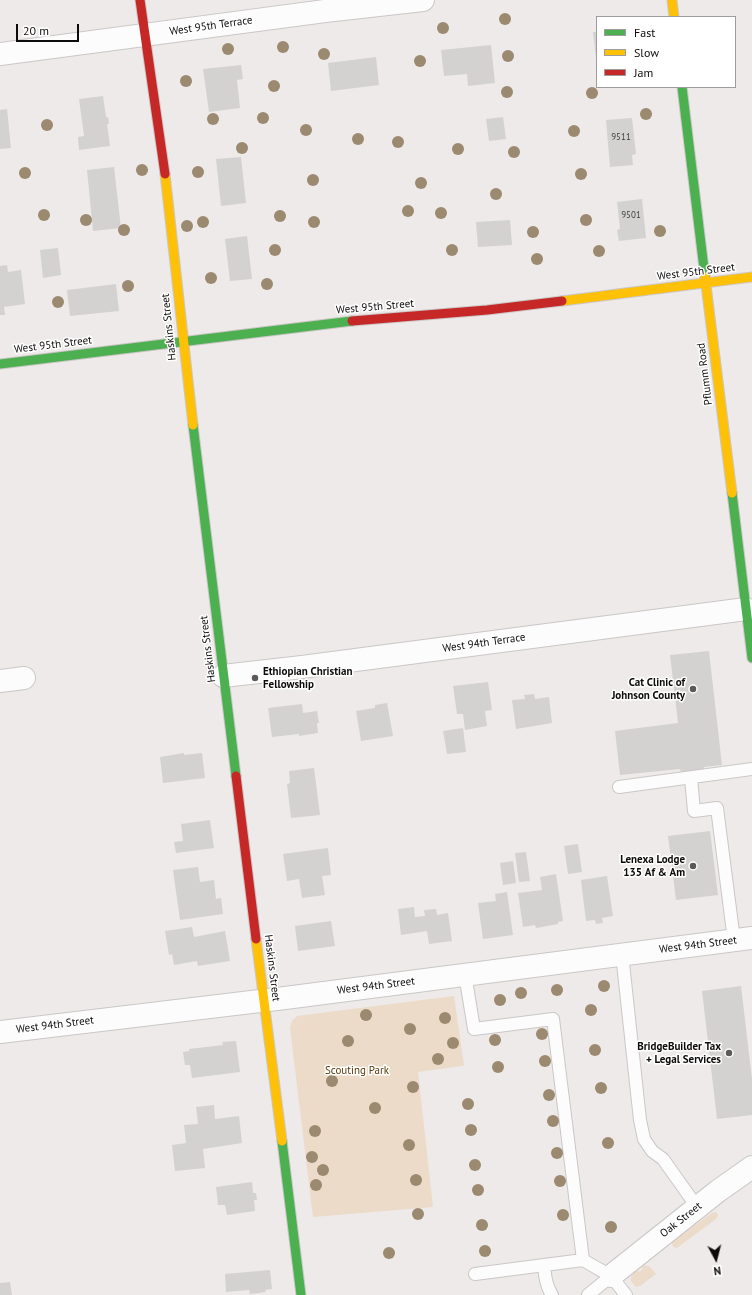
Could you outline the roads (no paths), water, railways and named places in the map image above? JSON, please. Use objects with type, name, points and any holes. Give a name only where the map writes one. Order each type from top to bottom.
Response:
[{"type":"main road","name":"Haskins Street","points":[[140,0],[166,181],[183,341],[223,676],[301,1295]]},
{"type":"main road","points":[[672,0],[674,16]]},
{"type":"main road","name":"Pflumm Road","points":[[682,88],[752,651]]},
{"type":"main road","name":"West 95th Street","points":[[0,364],[339,322],[487,310],[752,277]]},
{"type":"street","name":"West 95th Terrace","points":[[0,54],[325,11],[423,0]]},
{"type":"street","name":"West 94th Terrace","points":[[223,676],[746,609]]},
{"type":"street","points":[[0,681],[24,678]]},
{"type":"street","name":"West 94th Street","points":[[0,1032],[743,939]]},
{"type":"street","name":"Oak Street","points":[[611,1276],[697,1207],[752,1166]]},
{"type":"lane","points":[[619,787],[752,769]]},
{"type":"lane","points":[[691,778],[694,811],[717,808],[743,939]]},
{"type":"lane","points":[[622,954],[640,1120],[644,1139],[652,1151],[663,1159],[697,1207]]},
{"type":"lane","points":[[465,974],[474,1029],[553,1019],[582,1260]]},
{"type":"lane","points":[[475,1274],[582,1260],[611,1276],[626,1295]]},
{"type":"lane","points":[[544,1265],[548,1289],[552,1295]]},
{"type":"lane","points":[[588,1295],[611,1276]]},
{"type":"place","name":"Ethiopian Christian Fellowship","points":[[255,678]]},
{"type":"place","name":"Cat Clinic of Johnson County","points":[[693,689]]},
{"type":"place","name":"Lenexa Lodge 135 Af & Am","points":[[693,866]]},
{"type":"place","name":"BridgeBuilder Tax + Legal Services","points":[[729,1053]]},
{"type":"park label","name":"Scouting Park","points":[[357,1071]]}]
